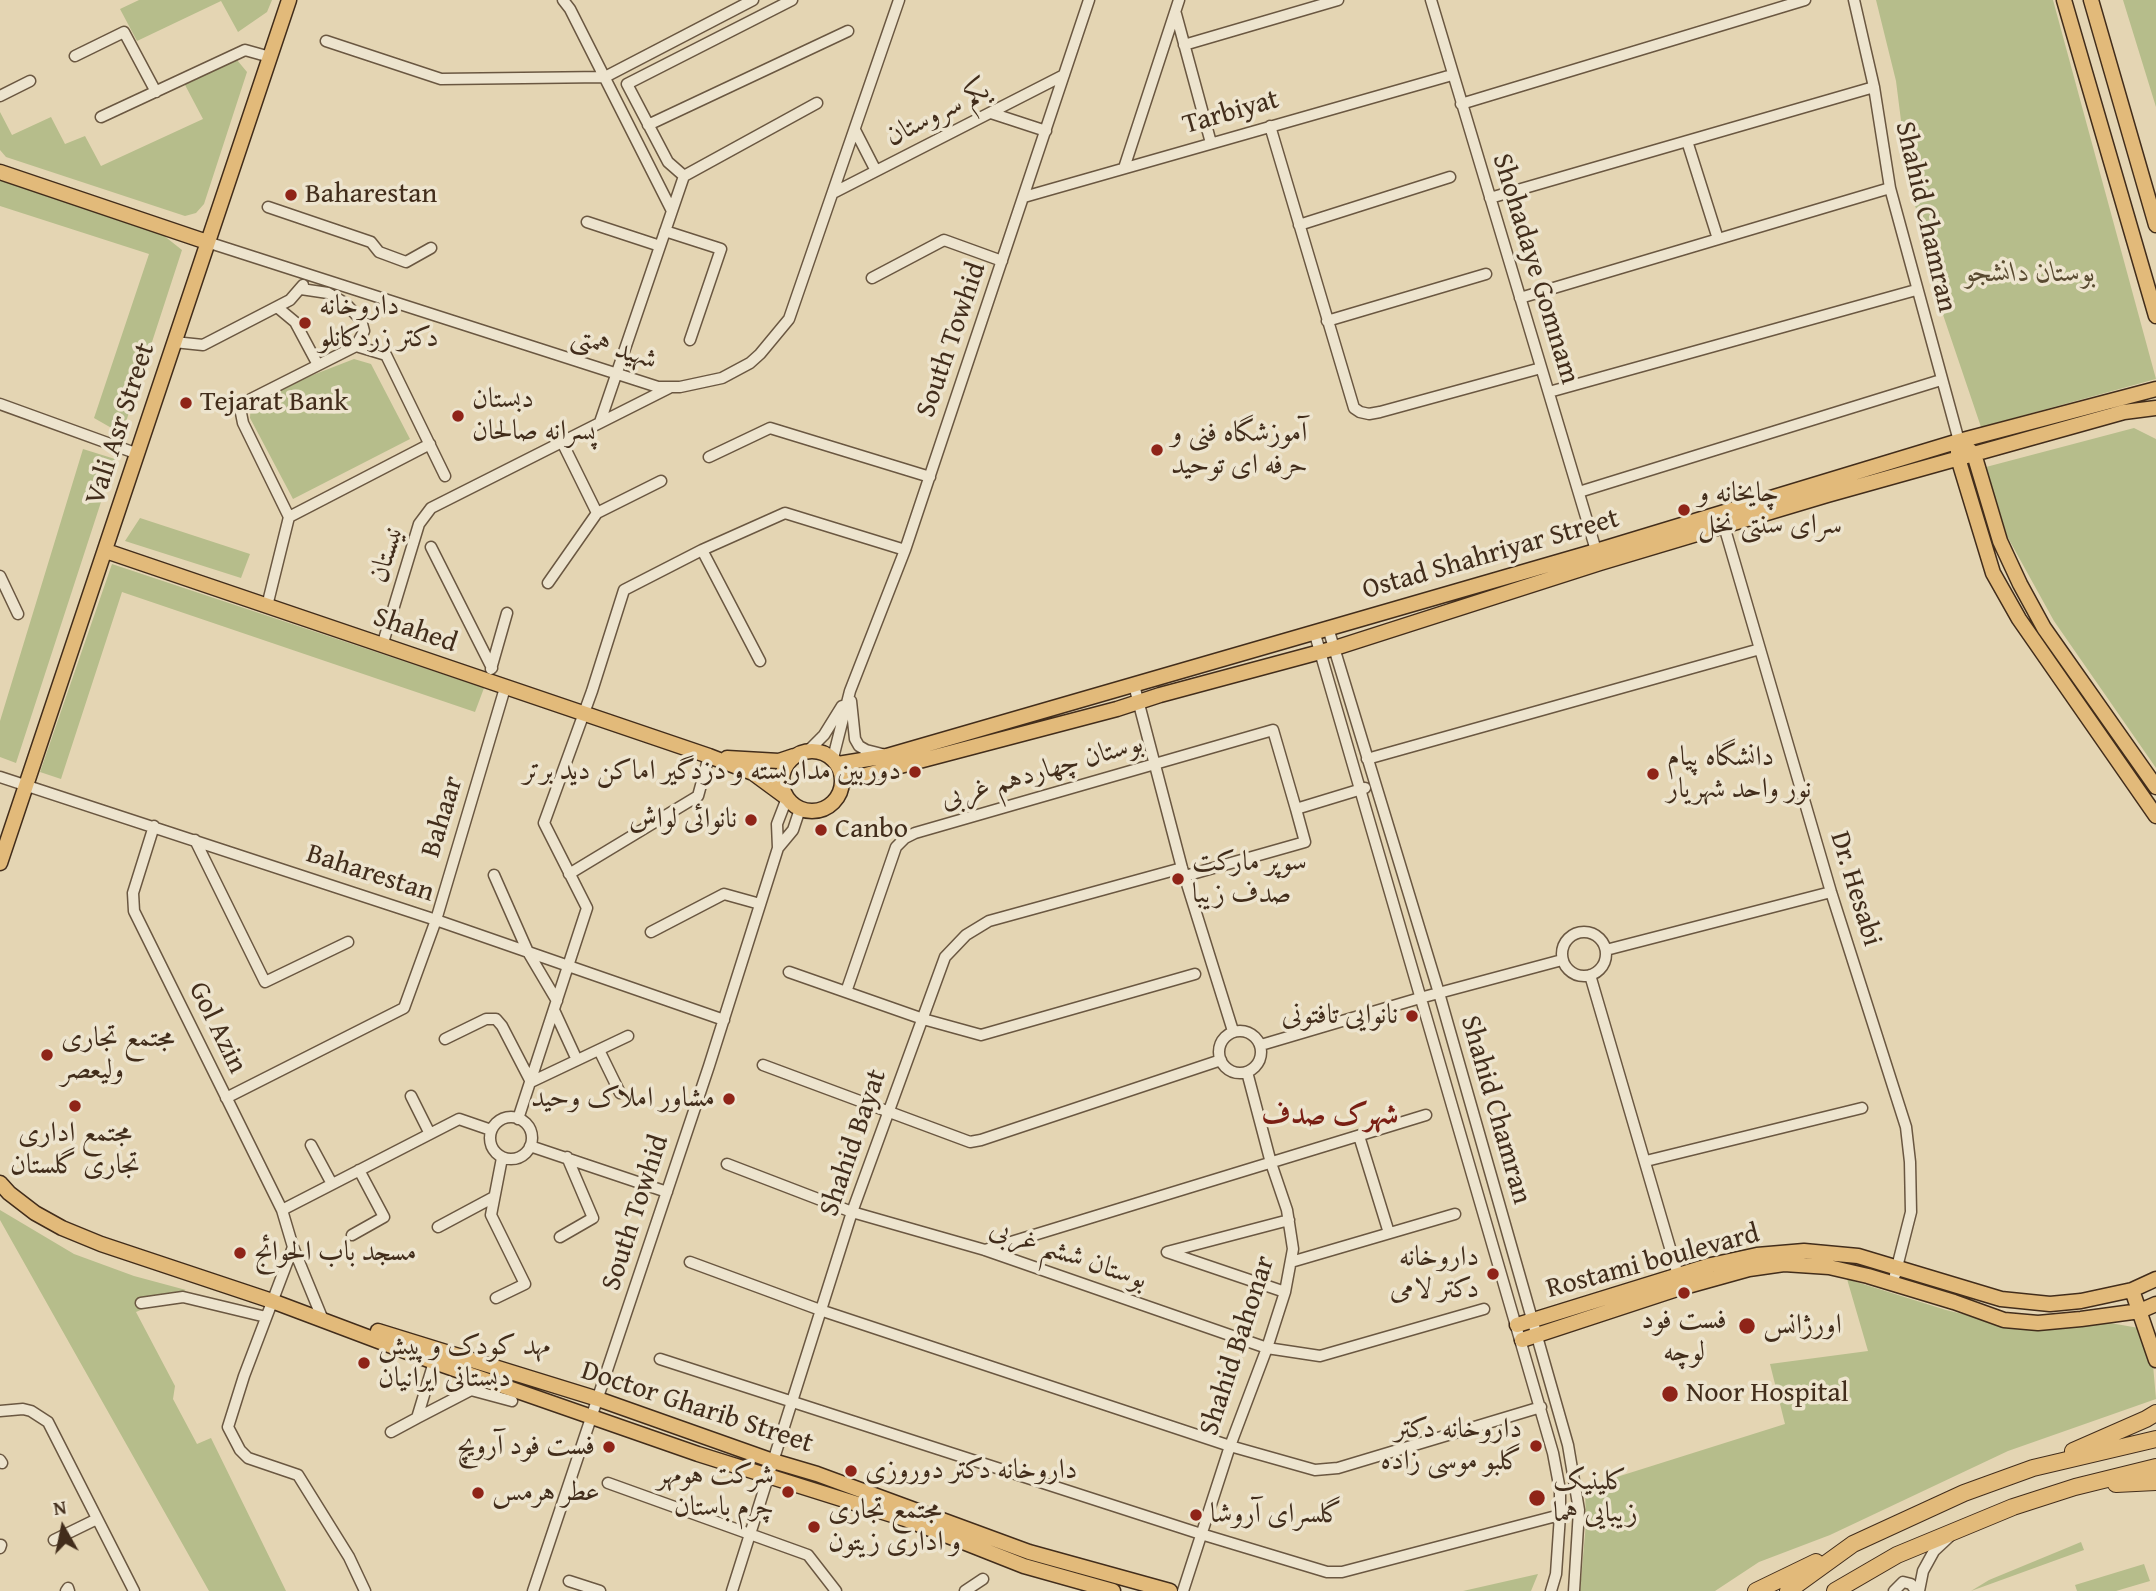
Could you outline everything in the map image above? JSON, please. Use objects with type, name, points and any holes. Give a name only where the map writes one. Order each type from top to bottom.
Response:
[{"type":"highway","points":[[1756,1591],[1964,1493],[2033,1468],[2156,1413]]},
{"type":"highway","points":[[2033,1468],[2156,1440]]},
{"type":"highway","points":[[1835,1591],[1898,1555],[2013,1507],[2076,1487],[2156,1467]]},
{"type":"highway","points":[[2076,1487],[2156,1482]]},
{"type":"highway","points":[[1788,1591],[1853,1544]]},
{"type":"main road","name":"Vali Asr Street","points":[[0,863],[289,0]]},
{"type":"main road","points":[[2064,0],[2156,316]]},
{"type":"main road","points":[[2091,0],[2156,225]]},
{"type":"main road","points":[[0,172],[207,242]]},
{"type":"main road","name":"Ostad Shahriyar Street","points":[[843,781],[1111,711],[1327,650],[1598,557],[1959,442],[2156,389]]},
{"type":"main road","name":"Ostad Shahriyar Street","points":[[835,761],[887,756],[1321,629],[1724,526],[2124,412],[2156,408]]},
{"type":"main road","points":[[1959,442],[1974,454],[2000,541],[2044,628],[2156,787]]},
{"type":"main road","points":[[1959,442],[1958,458],[1993,573],[2018,619],[2156,816]]},
{"type":"main road","name":"Shahed","points":[[106,551],[382,646],[490,675],[505,688],[709,756]]},
{"type":"main road","points":[[1155,677],[1147,685],[1150,692],[1160,695]]},
{"type":"main road","points":[[1111,711],[1124,701],[1120,691],[1112,690]]},
{"type":"main road","points":[[787,798],[782,778],[784,768],[802,753]]},
{"type":"main road","points":[[802,753],[825,753],[835,761],[843,781],[841,791],[829,806],[820,810],[800,809],[753,773],[709,756],[779,761],[802,753]]},
{"type":"main road","points":[[0,1183],[35,1213],[62,1228],[101,1244],[342,1326]]},
{"type":"main road","name":"Rostami boulevard","points":[[1524,1323],[1678,1275],[1757,1255],[1804,1251],[1858,1256],[2001,1299],[2050,1304],[2081,1301],[2154,1284]]},
{"type":"main road","name":"Rostami boulevard","points":[[1529,1338],[1676,1289],[1749,1269],[1784,1264],[1829,1266],[1893,1283],[2004,1321],[2038,1323],[2140,1311],[2156,1304]]},
{"type":"main road","points":[[2132,1290],[2156,1360]]},
{"type":"main road","points":[[1551,1315],[1547,1324],[1557,1330]]},
{"type":"main road","name":"Doctor Gharib Street","points":[[342,1326],[375,1331],[598,1399],[843,1483],[1029,1552],[1170,1591]]},
{"type":"main road","name":"Doctor Gharib Street","points":[[342,1326],[434,1362],[592,1417],[905,1519],[1024,1566],[1113,1591]]},
{"type":"street","points":[[563,0],[672,211]]},
{"type":"street","points":[[326,41],[441,79],[605,77],[753,0]]},
{"type":"street","points":[[684,176],[668,162],[626,84],[792,0]]},
{"type":"street","name":"شهید همتی","points":[[207,242],[618,376],[669,388],[722,378],[750,363],[771,344],[789,320],[899,0]]},
{"type":"street","name":"South Towhid","points":[[835,761],[850,691],[905,550],[1089,0]]},
{"type":"street","points":[[1124,168],[1179,0]]},
{"type":"street","points":[[1184,45],[1338,0]]},
{"type":"street","points":[[1432,2],[1445,0]]},
{"type":"street","points":[[1461,104],[1805,0]]},
{"type":"street","name":"Shahid Chamran","points":[[1854,0],[1874,87],[1890,188],[1959,442]]},
{"type":"street","name":"Shohadaye Gomnam","points":[[1432,2],[1598,557]]},
{"type":"street","points":[[1175,12],[1211,143]]},
{"type":"street","points":[[648,125],[848,31]]},
{"type":"street","points":[[75,56],[124,32],[156,92]]},
{"type":"street","points":[[101,117],[246,50],[270,57]]},
{"type":"street","name":"یکم سروستان","points":[[833,193],[1064,75]]},
{"type":"street","name":"Tarbiyat","points":[[1024,197],[1452,75]]},
{"type":"street","points":[[0,96],[30,81]]},
{"type":"street","points":[[1490,198],[1874,87]]},
{"type":"street","points":[[600,422],[618,376],[684,176],[817,103]]},
{"type":"street","points":[[991,113],[1046,131]]},
{"type":"street","points":[[1270,126],[1354,408],[1360,412],[1380,412],[1541,368]]},
{"type":"street","points":[[855,130],[876,172]]},
{"type":"street","points":[[1687,141],[1718,239]]},
{"type":"street","points":[[1299,225],[1450,177]]},
{"type":"street","points":[[1520,298],[1890,188]]},
{"type":"street","points":[[268,207],[371,242],[379,252],[406,262],[431,248]]},
{"type":"street","points":[[587,222],[660,246]]},
{"type":"street","points":[[665,231],[720,249],[690,340]]},
{"type":"street","points":[[872,278],[944,240],[1002,261]]},
{"type":"street","points":[[1327,321],[1486,274]]},
{"type":"street","points":[[174,342],[203,345],[290,300],[301,289],[307,275]]},
{"type":"street","points":[[267,606],[289,517],[243,423],[241,413],[244,404],[356,346],[364,331],[355,312],[345,303],[328,293],[301,289]]},
{"type":"street","points":[[1549,392],[1916,289]]},
{"type":"street","points":[[277,307],[295,322],[318,365]]},
{"type":"street","points":[[356,346],[386,355],[445,476]]},
{"type":"street","points":[[1579,492],[1941,380]]},
{"type":"street","name":"نيستان","points":[[382,646],[424,515],[448,498],[669,388]]},
{"type":"street","points":[[0,404],[138,454]]},
{"type":"street","points":[[709,457],[771,428],[930,477]]},
{"type":"street","points":[[562,442],[597,513]]},
{"type":"street","points":[[289,517],[430,444]]},
{"type":"street","points":[[548,583],[597,513],[661,481]]},
{"type":"street","points":[[519,1119],[587,908],[544,823],[624,590],[785,513],[905,550]]},
{"type":"street","name":"Dr. Hesabi","points":[[1724,526],[1831,891],[1906,1127],[1911,1212],[1893,1283]]},
{"type":"street","points":[[430,547],[490,675]]},
{"type":"street","points":[[702,551],[760,661]]},
{"type":"street","points":[[0,576],[18,614]]},
{"type":"street","points":[[490,675],[508,613]]},
{"type":"street","points":[[1321,629],[1327,650]]},
{"type":"street","points":[[1367,759],[1760,649]]},
{"type":"street","name":"Shahid Chamran","points":[[1327,650],[1367,759],[1439,993],[1524,1323]]},
{"type":"street","name":"Shahid Chamran","points":[[1327,650],[1361,789],[1420,998],[1524,1323],[1568,1445],[1578,1510],[1574,1591]]},
{"type":"street","points":[[1134,685],[1184,872],[1233,1031]]},
{"type":"street","name":"Bahaar","points":[[226,1098],[404,1008],[436,920],[505,688]]},
{"type":"street","points":[[850,691],[855,739],[859,746],[866,750],[887,756]]},
{"type":"street","name":"South Towhid","points":[[802,753],[824,735],[850,691]]},
{"type":"street","name":"بوستان چهاردهم غربی","points":[[846,992],[896,847],[905,838],[936,826],[1273,730],[1305,842]]},
{"type":"street","points":[[569,874],[698,796],[709,756]]},
{"type":"street","name":"Baharestan","points":[[0,777],[436,920],[723,1020]]},
{"type":"street","points":[[1296,809],[1375,786]]},
{"type":"street","name":"South Towhid","points":[[533,1591],[723,1020],[778,848],[777,824],[787,798]]},
{"type":"street","name":"South Towhid","points":[[778,848],[793,830],[800,809]]},
{"type":"street","name":"Gol Azin","points":[[154,826],[133,892],[132,905],[282,1210],[293,1247],[323,1320]]},
{"type":"street","points":[[195,840],[265,982],[348,942]]},
{"type":"street","name":"Shahid Bayat","points":[[732,1591],[852,1212],[946,957],[960,940],[979,925],[1305,842]]},
{"type":"street","points":[[494,876],[528,952],[556,1005],[577,1060]]},
{"type":"street","points":[[1605,950],[1831,891]]},
{"type":"street","points":[[651,932],[724,894],[760,904]]},
{"type":"street","points":[[1579,932],[1593,934],[1599,938],[1605,950],[1601,968],[1590,975],[1570,972],[1562,960],[1563,946],[1572,935],[1579,932]]},
{"type":"street","points":[[1261,1045],[1562,960]]},
{"type":"street","points":[[789,972],[923,1019],[974,1034],[987,1035],[1195,974]]},
{"type":"street","points":[[1590,975],[1678,1275]]},
{"type":"street","points":[[446,1039],[486,1019],[496,1019],[531,1082]]},
{"type":"street","points":[[1233,1031],[1247,1031],[1258,1039],[1261,1045],[1257,1064],[1247,1072],[1234,1072],[1221,1060],[1219,1046],[1233,1031]]},
{"type":"street","points":[[531,1082],[628,1036]]},
{"type":"street","points":[[599,1050],[620,1093]]},
{"type":"street","points":[[763,1065],[970,1142],[1221,1060]]},
{"type":"street","name":"Shahid Bahonar","points":[[1183,1591],[1230,1446],[1267,1348],[1285,1292],[1293,1249],[1289,1220],[1247,1072]]},
{"type":"street","points":[[411,1096],[430,1134]]},
{"type":"street","points":[[1646,1161],[1862,1108]]},
{"type":"street","points":[[985,1250],[1426,1115]]},
{"type":"street","points":[[282,1210],[459,1119],[491,1130]]},
{"type":"street","points":[[502,1119],[519,1119],[531,1131],[530,1146],[523,1156],[516,1159],[502,1158],[491,1147],[491,1130],[502,1119]]},
{"type":"street","points":[[1359,1136],[1389,1233]]},
{"type":"street","points":[[311,1145],[331,1185]]},
{"type":"street","points":[[530,1146],[667,1192]]},
{"type":"street","points":[[560,1237],[593,1218],[566,1157]]},
{"type":"street","points":[[496,1298],[525,1284],[491,1214],[502,1158]]},
{"type":"street","name":"بوستان ششم غربی","points":[[727,1164],[852,1212],[985,1250],[1267,1348],[1320,1356],[1484,1309]]},
{"type":"street","points":[[352,1235],[384,1217],[359,1170]]},
{"type":"street","points":[[438,1227],[494,1197]]},
{"type":"street","points":[[1291,1262],[1455,1214]]},
{"type":"street","points":[[1285,1292],[1167,1252],[1289,1220]]},
{"type":"street","points":[[293,1247],[228,1427],[240,1450],[248,1458],[298,1475],[349,1557],[365,1591]]},
{"type":"street","points":[[690,1262],[822,1311],[1230,1446],[1315,1470],[1327,1469],[1541,1407]]},
{"type":"street","points":[[141,1303],[183,1297],[266,1317]]},
{"type":"street","name":"Shahid Chamran","points":[[1529,1338],[1560,1490],[1556,1574],[1551,1591]]},
{"type":"street","points":[[660,1359],[1201,1534],[1334,1573],[1560,1515]]},
{"type":"street","points":[[417,1418],[434,1362]]},
{"type":"street","points":[[391,1432],[471,1390],[512,1401]]},
{"type":"street","points":[[0,1411],[23,1409],[48,1422],[134,1591]]},
{"type":"street","points":[[608,1483],[808,1555],[836,1591]]},
{"type":"street","points":[[54,1540],[97,1519]]},
{"type":"street","points":[[1917,1591],[1934,1551],[1958,1529]]},
{"type":"street","points":[[965,1591],[983,1579]]},
{"type":"street","points":[[569,1581],[600,1591]]},
{"type":"street","points":[[1894,1591],[1903,1581],[1911,1584],[1917,1591]]},
{"type":"green space","points":[[139,0],[272,0],[267,12],[238,32],[221,1],[137,41],[120,9]]},
{"type":"green space","name":"بوستان دانشجو","points":[[1876,0],[2053,0],[2156,379],[1981,427],[1938,300],[1908,176],[1896,81]]},
{"type":"green space","points":[[2123,0],[2156,0],[2156,107]]},
{"type":"green space","points":[[237,60],[247,72],[204,204],[196,213],[185,216],[6,157],[0,150],[0,112],[12,135],[51,117],[65,144],[85,136],[101,166],[203,119],[184,83]]},
{"type":"green space","points":[[0,178],[158,231],[182,250],[122,434],[94,418],[149,254],[0,206]]},
{"type":"green space","points":[[354,359],[371,364],[410,439],[293,499],[250,418],[251,399]]},
{"type":"green space","points":[[2134,428],[2156,439],[2156,768],[2054,621],[2007,536],[1986,467]]},
{"type":"green space","points":[[83,449],[115,459],[16,763],[0,757],[0,721]]},
{"type":"green space","points":[[140,518],[250,554],[241,578],[125,541]]},
{"type":"green space","points":[[112,564],[484,688],[475,712],[122,592],[61,779],[40,772]]},
{"type":"green space","points":[[0,1210],[74,1254],[134,1276],[186,1290],[136,1312],[175,1386],[173,1399],[197,1444],[211,1438],[286,1591],[209,1591],[0,1220]]},
{"type":"green space","points":[[1847,1279],[1946,1310],[2012,1326],[2110,1323],[2139,1328],[2153,1365],[2156,1399],[2008,1451],[1830,1535],[1759,1562],[1715,1591],[1580,1591],[1586,1523],[1585,1487],[1785,1424],[1770,1364],[1868,1351]]},
{"type":"green space","points":[[2081,1542],[2084,1550],[1971,1591],[1989,1580]]},
{"type":"green space","points":[[2144,1564],[2150,1581],[2116,1591],[2077,1591],[2075,1585]]},
{"type":"green space","points":[[1538,1574],[1531,1591],[1463,1591]]},
{"type":"place","name":"Baharestan","points":[[291,195]]},
{"type":"place","name":"داروخانه دکتر زردکانلو","points":[[305,323]]},
{"type":"place","name":"Tejarat Bank","points":[[186,403]]},
{"type":"place","name":"دبستان پسرانه صالحان","points":[[458,416]]},
{"type":"place","name":"آموزشگاه فنی و حرفه ای توحید","points":[[1157,450]]},
{"type":"place","name":"چایخانه و سرای سنتی نخل","points":[[1684,510]]},
{"type":"place","name":"دوربین مداربسته و دزدگیر اماکن دید برتر","points":[[915,772]]},
{"type":"place","name":"دانشگاه پیام نور واحد شهریار","points":[[1653,774]]},
{"type":"place","name":"نانوائی لواش","points":[[751,820]]},
{"type":"place","name":"Canbo","points":[[821,830]]},
{"type":"place","name":"سوپر مارکت صدف زیبا","points":[[1178,879]]},
{"type":"place","name":"نانوایی تافتونی","points":[[1412,1016]]},
{"type":"place","name":"مجتمع تجاری ولیعصر","points":[[47,1055]]},
{"type":"place","name":"مشاور املاک وحید","points":[[729,1099]]},
{"type":"place","name":"مجتمع اداری تجاری گلستان","points":[[75,1106]]},
{"type":"place","name":"مسجد باب الحوائج","points":[[240,1253]]},
{"type":"place","name":"داروخانه دکتر لامی","points":[[1493,1274]]},
{"type":"place","name":"فست فود لوچه","points":[[1684,1293]]},
{"type":"place","name":"اورژانس","points":[[1747,1326]]},
{"type":"place","name":"مهد کودک و پیش دبستانی ایرانیان","points":[[364,1363]]},
{"type":"place","name":"Noor Hospital","points":[[1670,1394]]},
{"type":"place","name":"داروخانه دکتر گلبو موسی زاده","points":[[1536,1446]]},
{"type":"place","name":"فست فود آرویچ","points":[[609,1447]]},
{"type":"place","name":"داروخانه دکتر دوروزی","points":[[851,1471]]},
{"type":"place","name":"شرکت هومهر چرم باستان","points":[[788,1492]]},
{"type":"place","name":"عطر هرمس","points":[[478,1493]]},
{"type":"place","name":"کلینیک زیبایی هما","points":[[1537,1498]]},
{"type":"place","name":"گلسرای آروشا","points":[[1196,1515]]},
{"type":"place","name":"مجتمع تجاری و اداری زیتون","points":[[814,1527]]},
{"type":"district","name":"شهرک صدف","points":[[1330,1116]]}]
